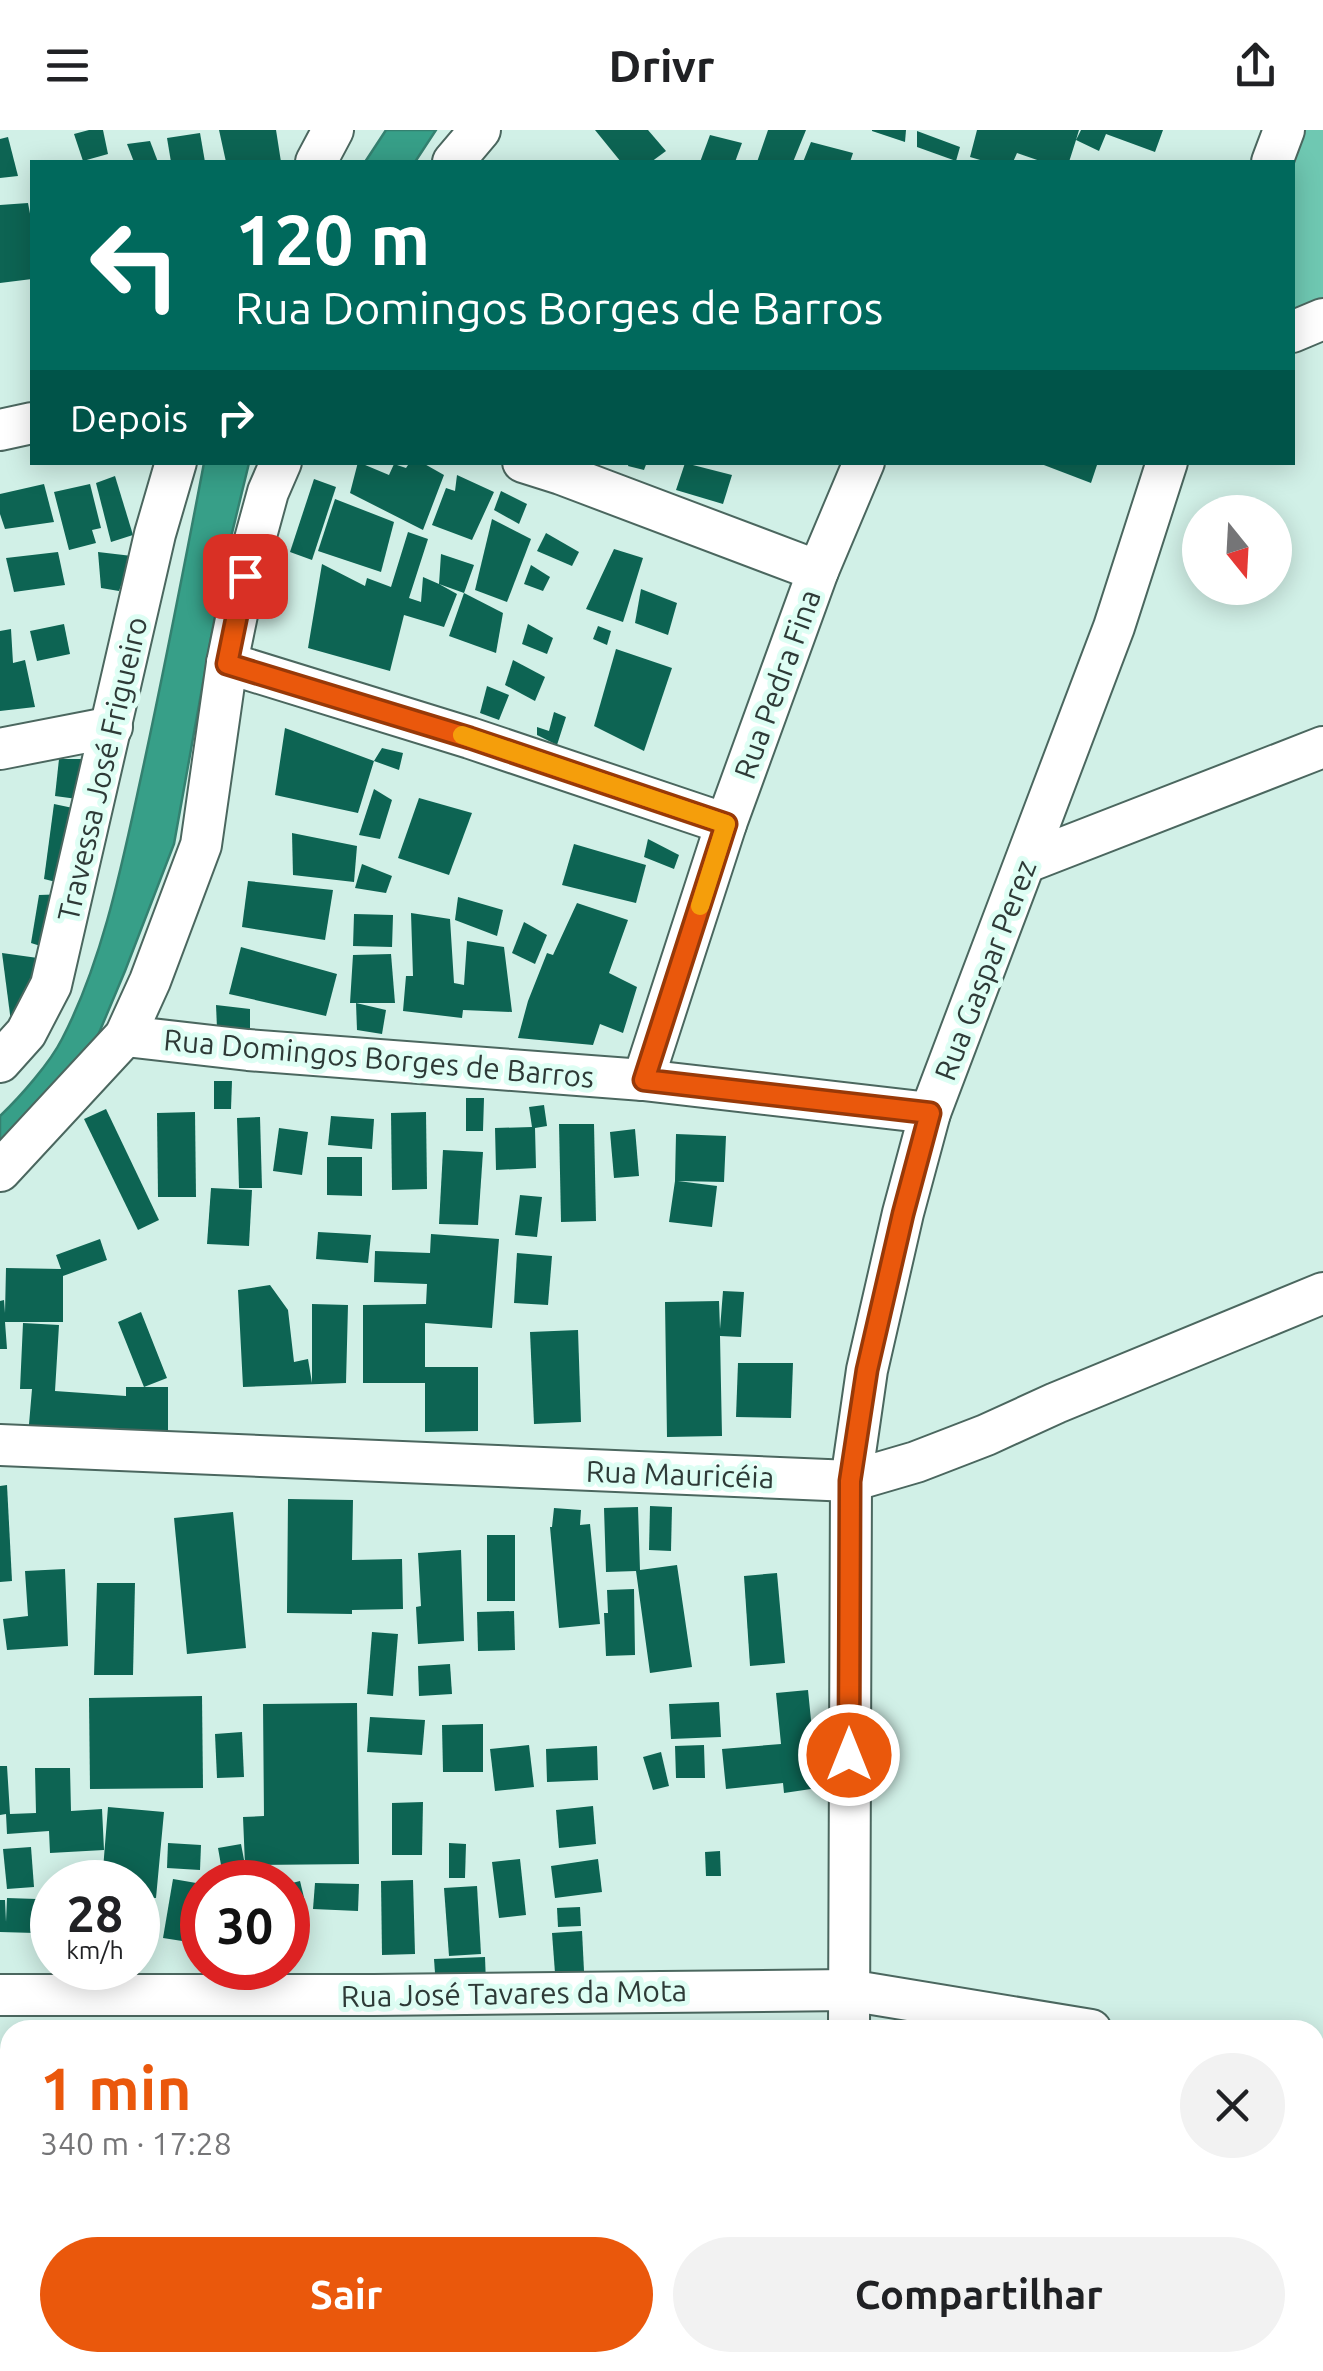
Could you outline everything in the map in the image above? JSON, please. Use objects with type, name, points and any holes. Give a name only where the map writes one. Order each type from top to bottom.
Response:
[{"type":"street","points":[[317,160],[333,130]]},
{"type":"street","points":[[1273,160],[1284,130]]},
{"type":"street","points":[[1295,331],[1323,319]]},
{"type":"street","points":[[0,430],[30,424]]},
{"type":"street","name":"Travessa José Frigueiro","points":[[0,1062],[26,1033],[51,985],[155,534],[175,465]]},
{"type":"street","points":[[0,1171],[125,1036],[157,964],[202,846],[227,664],[245,576],[268,492],[280,465]]},
{"type":"street","points":[[532,465],[818,571]]},
{"type":"street","name":"Rua Pedra Fina","points":[[644,1080],[726,824],[818,571],[863,465]]},
{"type":"street","name":"Rua Gaspar Perez","points":[[848,2020],[850,1481],[867,1370],[930,1113],[1114,627],[1166,465]]},
{"type":"street","points":[[227,664],[470,738],[726,824]]},
{"type":"street","points":[[0,749],[112,727]]},
{"type":"street","points":[[1027,862],[1323,748]]},
{"type":"street","name":"Rua Domingos Borges de Barros","points":[[125,1036],[248,1050],[644,1080],[930,1113]]},
{"type":"street","name":"Rua Mauricéia","points":[[0,1445],[850,1481],[916,1462],[1323,1292]]},
{"type":"street","name":"Rua José Tavares da Mota","points":[[0,1995],[848,1990],[1030,2020]]},
{"type":"shaded area","points":[[386,130],[436,130],[416,160],[366,160]]},
{"type":"shaded area","points":[[1300,130],[1323,130],[1323,303],[1295,316],[1295,160]]},
{"type":"shaded area","points":[[204,465],[249,465],[224,566],[174,844],[88,1059],[0,1167],[0,1116],[34,1079],[62,1039],[88,980],[108,918]]},
{"type":"building","points":[[103,130],[108,154],[83,160],[74,134]]},
{"type":"building","points":[[219,130],[276,130],[281,160],[226,160]]},
{"type":"building","points":[[595,130],[648,130],[666,151],[654,160],[619,160]]},
{"type":"building","points":[[768,130],[806,130],[794,160],[758,160]]},
{"type":"building","points":[[906,130],[905,142],[872,131]]},
{"type":"building","points":[[977,130],[1079,130],[1070,160],[1037,160],[1017,153],[1014,160],[970,157]]},
{"type":"building","points":[[1081,130],[1163,130],[1155,152],[1106,134],[1099,151],[1076,140]]},
{"type":"building","points":[[917,131],[960,147],[953,160],[917,147]]},
{"type":"building","points":[[200,133],[205,160],[171,160],[167,138]]},
{"type":"building","points":[[710,135],[742,143],[736,160],[701,160]]},
{"type":"building","points":[[8,137],[18,176],[0,178],[0,139]]},
{"type":"building","points":[[150,141],[157,160],[133,160],[127,144]]},
{"type":"building","points":[[811,142],[853,153],[851,160],[804,160]]},
{"type":"building","points":[[28,203],[30,279],[0,283],[0,205]]},
{"type":"building","points":[[357,465],[389,475],[394,465],[426,465],[444,475],[423,530],[350,493]]},
{"type":"building","points":[[684,465],[732,475],[723,504],[676,490]]},
{"type":"building","points":[[1044,465],[1097,465],[1091,483]]},
{"type":"building","points":[[457,475],[494,492],[472,540],[432,525],[446,488],[455,491]]},
{"type":"building","points":[[115,476],[133,535],[111,542],[96,483]]},
{"type":"building","points":[[314,479],[336,487],[312,560],[290,552]]},
{"type":"building","points":[[44,484],[54,522],[5,529],[0,494]]},
{"type":"building","points":[[90,484],[101,528],[92,530],[96,543],[69,550],[54,492]]},
{"type":"building","points":[[501,491],[527,504],[519,524],[494,510]]},
{"type":"building","points":[[335,499],[394,522],[381,572],[318,551]]},
{"type":"building","points":[[492,519],[531,539],[507,602],[475,590]]},
{"type":"building","points":[[408,532],[428,539],[409,598],[421,602],[423,577],[457,594],[444,627],[404,615],[390,671],[308,648],[322,564],[365,586],[367,578],[391,587]]},
{"type":"building","points":[[546,533],[579,552],[572,566],[537,551]]},
{"type":"building","points":[[614,549],[643,558],[623,622],[586,609]]},
{"type":"building","points":[[58,552],[65,585],[14,592],[6,558]]},
{"type":"building","points":[[98,552],[132,556],[119,591],[101,588]]},
{"type":"building","points":[[441,554],[474,565],[464,593],[439,584]]},
{"type":"building","points":[[531,565],[550,577],[543,591],[524,584]]},
{"type":"building","points":[[641,589],[677,603],[668,635],[635,623]]},
{"type":"building","points":[[464,593],[503,613],[496,653],[449,636]]},
{"type":"building","points":[[64,624],[70,654],[37,661],[30,631]]},
{"type":"building","points":[[528,624],[553,638],[547,654],[522,644]]},
{"type":"building","points":[[598,626],[611,631],[607,645],[593,639]]},
{"type":"building","points":[[11,629],[13,663],[25,660],[35,707],[0,711],[0,631]]},
{"type":"building","points":[[616,649],[672,668],[644,751],[594,726]]},
{"type":"building","points":[[513,660],[545,677],[535,701],[505,685]]},
{"type":"building","points":[[487,686],[509,695],[499,720],[480,713]]},
{"type":"building","points":[[554,712],[566,717],[557,745],[537,735],[537,727],[549,731]]},
{"type":"building","points":[[285,728],[374,761],[358,813],[275,795]]},
{"type":"building","points":[[382,748],[403,753],[399,770],[374,761]]},
{"type":"building","points":[[59,759],[102,759],[92,801],[55,796]]},
{"type":"building","points":[[374,789],[392,800],[380,839],[359,835]]},
{"type":"building","points":[[419,798],[472,813],[449,875],[398,858]]},
{"type":"building","points":[[54,804],[87,811],[68,885],[44,879]]},
{"type":"building","points":[[292,833],[357,846],[354,882],[293,875]]},
{"type":"building","points":[[648,839],[679,855],[674,869],[644,857]]},
{"type":"building","points":[[574,844],[646,865],[636,903],[562,885]]},
{"type":"building","points":[[362,864],[392,876],[386,893],[355,888]]},
{"type":"building","points":[[248,881],[333,890],[325,940],[242,927]]},
{"type":"building","points":[[68,894],[53,950],[31,943],[39,895]]},
{"type":"building","points":[[458,897],[503,910],[497,936],[455,920]]},
{"type":"building","points":[[577,903],[628,920],[609,973],[637,987],[623,1033],[600,1024],[593,1045],[518,1038],[547,953],[553,955]]},
{"type":"building","points":[[411,913],[450,919],[454,983],[464,985],[467,941],[504,947],[512,1012],[463,1010],[462,1018],[403,1011],[406,976],[413,976]]},
{"type":"building","points":[[354,914],[393,915],[392,947],[353,946]]},
{"type":"building","points":[[524,922],[547,935],[535,964],[512,953]]},
{"type":"building","points":[[241,947],[337,974],[326,1016],[229,994]]},
{"type":"building","points":[[2,953],[45,959],[11,1022]]},
{"type":"building","points":[[391,954],[395,1003],[350,1003],[353,955]]},
{"type":"building","points":[[356,1003],[386,1010],[382,1034],[357,1030]]},
{"type":"building","points":[[216,1005],[250,1009],[250,1030],[217,1028]]},
{"type":"building","points":[[214,1081],[232,1081],[231,1109],[214,1109]]},
{"type":"building","points":[[466,1098],[484,1098],[483,1131],[466,1131]]},
{"type":"building","points":[[544,1105],[547,1126],[535,1128],[536,1168],[496,1170],[495,1128],[532,1127],[529,1107]]},
{"type":"building","points":[[106,1109],[159,1220],[138,1230],[84,1119]]},
{"type":"building","points":[[195,1112],[196,1197],[158,1197],[157,1113]]},
{"type":"building","points":[[426,1112],[427,1189],[392,1190],[391,1113]]},
{"type":"building","points":[[331,1116],[374,1119],[372,1149],[328,1145]]},
{"type":"building","points":[[260,1117],[262,1188],[239,1188],[237,1118]]},
{"type":"building","points":[[559,1124],[594,1124],[596,1221],[561,1222]]},
{"type":"building","points":[[279,1128],[308,1132],[302,1175],[273,1171]]},
{"type":"building","points":[[635,1129],[639,1176],[614,1178],[610,1132]]},
{"type":"building","points":[[676,1134],[726,1136],[724,1182],[678,1181],[717,1186],[712,1227],[669,1222]]},
{"type":"building","points":[[443,1150],[483,1152],[478,1225],[439,1224]]},
{"type":"building","points":[[327,1157],[362,1157],[362,1196],[327,1195]]},
{"type":"building","points":[[211,1188],[252,1190],[249,1246],[207,1244]]},
{"type":"building","points":[[520,1195],[542,1197],[537,1237],[515,1235]]},
{"type":"building","points":[[318,1232],[371,1235],[368,1263],[316,1259]]},
{"type":"building","points":[[431,1234],[499,1239],[492,1328],[425,1323],[425,1367],[478,1367],[478,1431],[425,1432],[425,1383],[363,1383],[363,1305],[426,1304],[427,1284],[374,1282],[375,1251],[430,1253]]},
{"type":"building","points":[[100,1239],[107,1260],[63,1276],[63,1322],[5,1322],[7,1349],[0,1349],[0,1301],[4,1300],[5,1313],[6,1268],[61,1269],[56,1255]]},
{"type":"building","points":[[517,1253],[552,1256],[548,1305],[514,1303]]},
{"type":"building","points":[[270,1285],[288,1310],[294,1362],[308,1359],[312,1383],[312,1304],[348,1305],[346,1383],[243,1387],[238,1290]]},
{"type":"building","points":[[723,1291],[744,1292],[741,1337],[720,1336],[722,1436],[667,1437],[665,1302],[719,1301],[720,1329]]},
{"type":"building","points":[[141,1312],[167,1378],[144,1387],[118,1322]]},
{"type":"building","points":[[23,1323],[59,1325],[55,1391],[126,1396],[126,1387],[168,1387],[168,1441],[28,1436],[32,1389],[20,1389]]},
{"type":"building","points":[[578,1330],[581,1422],[534,1424],[530,1332]]},
{"type":"building","points":[[738,1363],[793,1363],[791,1418],[736,1417]]},
{"type":"building","points":[[7,1485],[12,1581],[0,1582],[0,1486]]},
{"type":"building","points":[[288,1499],[353,1500],[352,1560],[402,1559],[403,1609],[352,1610],[352,1614],[287,1613]]},
{"type":"building","points":[[650,1506],[672,1507],[671,1551],[649,1550]]},
{"type":"building","points":[[638,1507],[640,1570],[677,1565],[692,1667],[650,1673],[636,1571],[606,1572],[604,1508]]},
{"type":"building","points":[[554,1508],[581,1510],[580,1525],[590,1524],[600,1624],[559,1628],[550,1527]]},
{"type":"building","points":[[233,1512],[246,1648],[187,1654],[174,1518]]},
{"type":"building","points":[[487,1535],[515,1535],[515,1601],[487,1601]]},
{"type":"building","points":[[461,1550],[464,1641],[418,1644],[418,1553]]},
{"type":"building","points":[[65,1569],[68,1646],[7,1650],[3,1619],[28,1616],[25,1571]]},
{"type":"building","points":[[777,1573],[785,1663],[750,1666],[744,1576]]},
{"type":"building","points":[[97,1583],[135,1583],[133,1675],[94,1675]]},
{"type":"building","points":[[634,1589],[635,1655],[606,1656],[607,1590]]},
{"type":"building","points":[[514,1611],[515,1650],[478,1651],[477,1612]]},
{"type":"building","points":[[372,1632],[398,1634],[393,1696],[367,1694]]},
{"type":"building","points":[[450,1664],[452,1694],[419,1696],[418,1666]]},
{"type":"building","points":[[808,1690],[813,1740],[803,1741],[811,1789],[784,1793],[783,1783],[726,1789],[722,1749],[781,1744],[776,1693]]},
{"type":"building","points":[[202,1696],[203,1788],[90,1789],[89,1698]]},
{"type":"building","points":[[719,1702],[721,1737],[671,1739],[669,1704]]},
{"type":"building","points":[[357,1703],[359,1864],[245,1860],[243,1817],[264,1816],[263,1704]]},
{"type":"building","points":[[370,1717],[425,1720],[422,1755],[367,1752]]},
{"type":"building","points":[[483,1724],[483,1772],[443,1772],[442,1725]]},
{"type":"building","points":[[242,1732],[244,1777],[217,1778],[215,1734]]},
{"type":"building","points":[[529,1745],[534,1787],[495,1791],[490,1749]]},
{"type":"building","points":[[704,1745],[705,1778],[676,1778],[675,1746]]},
{"type":"building","points":[[597,1746],[598,1780],[547,1782],[546,1749]]},
{"type":"building","points":[[661,1752],[669,1786],[653,1790],[643,1757]]},
{"type":"building","points":[[0,1766],[7,1766],[10,1814],[36,1813],[35,1768],[70,1768],[71,1811],[102,1809],[104,1850],[50,1853],[49,1831],[7,1834],[6,1814],[0,1815]]},
{"type":"building","points":[[423,1802],[422,1855],[392,1855],[392,1803]]},
{"type":"building","points":[[593,1806],[596,1844],[559,1848],[556,1810]]},
{"type":"building","points":[[108,1807],[164,1812],[160,1860],[104,1860]]},
{"type":"building","points":[[168,1843],[201,1845],[200,1860],[180,1860],[180,1869],[167,1868]]},
{"type":"building","points":[[449,1843],[466,1844],[465,1878],[449,1878]]},
{"type":"building","points":[[241,1844],[244,1860],[220,1860],[218,1848]]},
{"type":"building","points":[[31,1847],[30,1887],[7,1889],[3,1849]]},
{"type":"building","points":[[720,1851],[721,1876],[706,1876],[705,1852]]},
{"type":"building","points":[[520,1859],[526,1915],[499,1918],[492,1862]]},
{"type":"building","points":[[598,1859],[602,1892],[555,1898],[551,1866]]},
{"type":"building","points":[[173,1879],[180,1880],[180,1941],[163,1938]]},
{"type":"building","points":[[413,1880],[415,1954],[382,1955],[381,1881]]},
{"type":"building","points":[[315,1883],[359,1884],[358,1911],[313,1909]]},
{"type":"building","points":[[477,1886],[481,1954],[449,1956],[444,1888]]},
{"type":"building","points":[[7,1898],[30,1899],[30,1933],[0,1932],[0,1900],[5,1900],[6,1922]]},
{"type":"building","points":[[580,1907],[581,1926],[558,1927],[557,1908]]},
{"type":"building","points":[[582,1931],[584,1971],[555,1973],[552,1933]]},
{"type":"building","points":[[485,1957],[486,1984],[436,1987],[434,1959]]},
{"type":"slow traffic","points":[[462,735],[726,824],[700,906]]},
{"type":"route","points":[[245,576],[227,664],[470,738],[726,824],[644,1080],[930,1113],[867,1370],[850,1481],[849,1755]]}]
